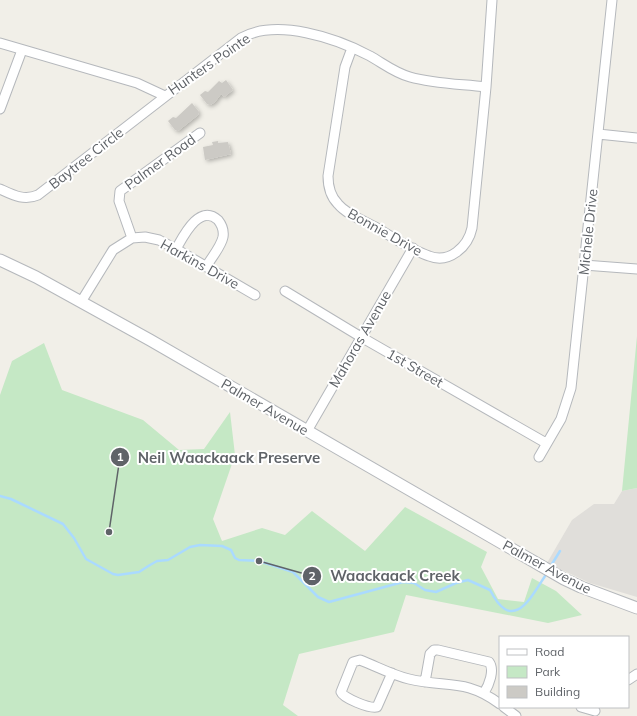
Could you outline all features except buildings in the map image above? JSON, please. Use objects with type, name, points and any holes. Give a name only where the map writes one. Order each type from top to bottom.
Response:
[{"type":"street","name":"Bonnie Drive","points":[[352,48],[345,67],[328,176],[329,190],[333,198],[343,208],[429,257],[440,258],[455,253],[468,241],[472,228],[486,87],[492,0]]},
{"type":"street","name":"Michele Drive","points":[[539,457],[561,419],[571,388],[612,0]]},
{"type":"street","name":"Hunters Pointe","points":[[0,44],[137,84],[166,96],[241,38],[258,30],[274,29],[320,36],[335,40],[392,70],[410,77],[486,87]]},
{"type":"street","points":[[0,109],[22,50]]},
{"type":"street","name":"Baytree Circle","points":[[0,189],[26,198],[38,195],[166,96]]},
{"type":"street","name":"Palmer Road","points":[[132,238],[119,201],[120,191],[200,133]]},
{"type":"street","points":[[598,134],[637,138]]},
{"type":"street","points":[[176,249],[194,221],[203,216],[215,218],[222,226],[223,237],[206,267]]},
{"type":"street","points":[[81,302],[109,255],[120,244],[132,238]]},
{"type":"street","name":"Harkins Drive","points":[[132,238],[152,238],[176,249],[255,295]]},
{"type":"street","name":"Mahoras Avenue","points":[[307,431],[413,248]]},
{"type":"street","name":"Palmer Avenue","points":[[0,260],[150,340],[564,579],[637,608]]},
{"type":"street","points":[[584,266],[637,269]]},
{"type":"street","name":"1st Street","points":[[285,291],[361,337],[546,443]]},
{"type":"street","points":[[425,682],[430,654],[434,650],[438,650],[489,662],[492,668],[488,686],[484,693]]},
{"type":"street","points":[[392,673],[379,704],[374,708],[342,695],[341,689],[351,664],[356,660],[360,660],[392,673],[425,682],[460,685],[484,693],[499,703]]},
{"type":"street","points":[[505,708],[516,716]]},
{"type":"street","points":[[583,708],[596,711]]},
{"type":"shaded area","points":[[637,488],[637,597],[590,583],[547,563],[572,520],[594,504],[614,504],[622,491]]},
{"type":"green space","points":[[637,336],[637,488],[622,491]]},
{"type":"green space","points":[[44,343],[62,390],[143,420],[179,450],[204,449],[230,412],[235,455],[213,519],[222,541],[262,528],[285,535],[312,511],[365,551],[405,507],[487,552],[481,567],[498,599],[524,602],[532,578],[556,591],[582,615],[548,623],[406,595],[394,632],[299,654],[283,705],[298,716],[0,716],[0,395],[12,361]]},
{"type":"waterway","points":[[0,496],[11,499],[63,524],[74,538],[86,559],[113,574],[118,575],[139,572],[157,561],[168,560],[190,547],[200,545],[222,546],[231,550],[235,558],[239,560],[259,561],[293,572],[318,597],[329,602],[403,582],[414,583],[425,590],[436,592],[456,583],[468,580],[490,590],[498,603],[506,609],[513,611],[526,603],[545,576]]},
{"type":"waterway","points":[[552,564],[560,551]]},
{"type":"place","name":"Neil Waackaack Preserve","points":[[109,532]]},
{"type":"place","name":"Waackaack Creek","points":[[259,561]]}]
